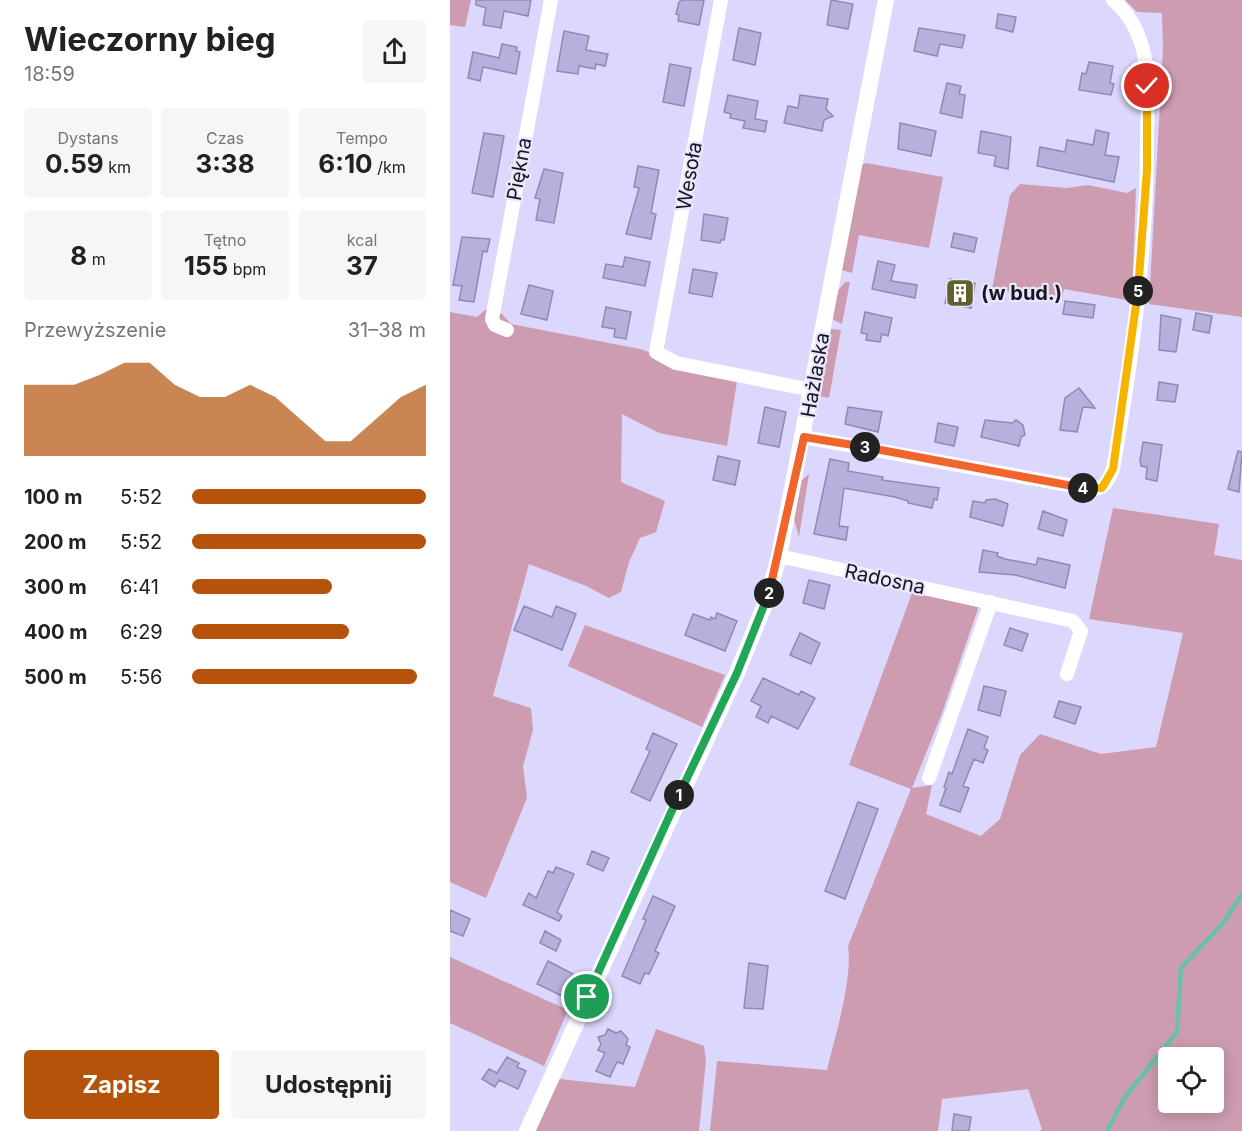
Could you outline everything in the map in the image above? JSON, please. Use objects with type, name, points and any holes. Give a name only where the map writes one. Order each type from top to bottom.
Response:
[{"type":"street","name":"Piękna","points":[[507,330],[495,325],[492,319],[551,0]]},
{"type":"street","name":"Wesoła","points":[[721,0],[656,352],[676,363],[812,390]]},
{"type":"street","name":"Hażlaska","points":[[527,1131],[754,633],[779,556],[804,437],[886,0]]},
{"type":"street","points":[[804,437],[1090,489],[1097,490],[1105,485],[1113,469],[1134,333],[1147,170],[1147,86],[1144,54],[1133,23],[1113,0]]},
{"type":"street","name":"Radosna","points":[[779,556],[1073,621],[1081,631],[1067,674]]},
{"type":"street","points":[[929,778],[991,602]]},
{"type":"shaded area","points":[[450,0],[471,0],[465,27],[450,25]]},
{"type":"shaded area","points":[[1125,0],[1242,0],[1242,317],[1149,304],[1163,49],[1162,13],[1137,12]]},
{"type":"shaded area","points":[[866,163],[943,177],[929,248],[859,235],[852,273],[841,270],[861,165]]},
{"type":"shaded area","points":[[1020,184],[1067,188],[1088,185],[1127,193],[1136,188],[1132,301],[1064,289],[1062,300],[992,289],[1010,195]]},
{"type":"shaded area","points":[[845,282],[850,282],[842,324],[832,319],[836,293]]},
{"type":"shaded area","points":[[486,309],[502,314],[511,324],[640,349],[737,381],[727,446],[659,433],[622,414],[621,482],[665,501],[656,532],[640,538],[629,562],[621,592],[609,598],[586,586],[529,564],[493,696],[531,708],[533,730],[523,766],[527,798],[486,898],[450,882],[450,312],[477,317]]},
{"type":"shaded area","points":[[841,330],[829,398],[820,396],[818,392],[829,331]]},
{"type":"shaded area","points":[[809,474],[799,537],[794,519],[801,481]]},
{"type":"shaded area","points":[[1113,508],[1219,524],[1214,555],[1242,560],[1242,1131],[1039,1131],[1042,1129],[1028,1089],[942,1099],[938,1131],[710,1131],[717,1061],[827,1070],[846,991],[848,946],[911,789],[849,765],[912,593],[968,601],[979,606],[941,716],[912,788],[932,785],[926,814],[981,836],[1000,819],[1020,755],[1040,734],[1101,754],[1156,747],[1183,633],[1089,619]]},
{"type":"shaded area","points":[[585,625],[725,675],[702,727],[568,666]]},
{"type":"shaded area","points":[[450,957],[568,1010],[544,1066],[450,1023]]},
{"type":"shaded area","points":[[656,1029],[704,1046],[706,1060],[699,1131],[535,1131],[559,1079],[635,1087]]},
{"type":"building","points":[[476,0],[531,0],[528,16],[504,11],[501,28],[483,25],[486,8],[476,5]]},
{"type":"building","points":[[704,0],[699,25],[678,21],[679,15],[676,14],[679,2]]},
{"type":"building","points":[[831,0],[853,4],[848,29],[827,25]]},
{"type":"building","points":[[998,14],[1016,17],[1013,32],[996,28]]},
{"type":"building","points":[[739,28],[761,33],[755,65],[733,60]]},
{"type":"building","points":[[919,28],[965,35],[962,48],[940,44],[937,56],[914,51]]},
{"type":"building","points":[[564,31],[589,36],[586,50],[608,54],[605,66],[596,64],[595,69],[579,66],[578,74],[557,71]]},
{"type":"building","points":[[502,44],[517,47],[516,51],[520,52],[516,74],[483,67],[480,81],[468,78],[473,52],[499,58]]},
{"type":"building","points":[[1089,62],[1113,66],[1110,83],[1114,84],[1111,95],[1079,90],[1082,73],[1086,74]]},
{"type":"building","points":[[670,64],[691,68],[684,106],[663,102]]},
{"type":"building","points":[[947,83],[961,86],[959,94],[965,95],[962,118],[940,113]]},
{"type":"building","points":[[728,95],[758,101],[755,119],[767,121],[765,132],[743,128],[745,121],[730,118],[731,114],[724,112]]},
{"type":"building","points":[[800,95],[828,99],[826,109],[833,116],[824,120],[822,131],[784,123],[788,106],[798,108]]},
{"type":"building","points":[[900,123],[936,131],[931,156],[898,149]]},
{"type":"building","points":[[1096,130],[1109,133],[1105,155],[1119,157],[1114,182],[1037,166],[1040,147],[1065,152],[1067,140],[1093,145]]},
{"type":"building","points":[[981,131],[1011,137],[1008,169],[994,166],[996,156],[978,153]]},
{"type":"building","points":[[484,133],[504,136],[493,197],[472,193]]},
{"type":"building","points":[[638,166],[659,170],[651,213],[656,214],[651,239],[626,234],[639,188],[634,187]]},
{"type":"building","points":[[544,169],[563,173],[554,223],[536,220],[540,199],[535,198]]},
{"type":"building","points":[[704,214],[728,218],[724,240],[720,243],[701,240]]},
{"type":"building","points":[[954,233],[977,238],[974,252],[951,247]]},
{"type":"building","points":[[462,237],[490,239],[487,252],[483,251],[474,302],[459,300],[462,286],[453,285]]},
{"type":"building","points":[[625,257],[650,262],[645,286],[603,278],[606,264],[623,267]]},
{"type":"building","points":[[878,261],[895,265],[891,281],[917,285],[915,298],[872,289]]},
{"type":"building","points":[[693,269],[717,273],[712,297],[689,293]]},
{"type":"building","name":"(w bud.)","points":[[950,279],[975,283],[971,308],[945,303]]},
{"type":"building","points":[[529,285],[553,291],[547,320],[521,314]]},
{"type":"building","points":[[1065,301],[1095,305],[1093,318],[1063,314]]},
{"type":"building","points":[[606,307],[631,312],[626,339],[614,337],[615,329],[602,327]]},
{"type":"building","points":[[865,312],[892,318],[888,336],[882,334],[880,342],[866,340],[867,334],[861,333]]},
{"type":"building","points":[[1196,313],[1212,316],[1209,333],[1193,330]]},
{"type":"building","points":[[1161,315],[1181,319],[1176,352],[1159,350]]},
{"type":"building","points":[[1159,382],[1178,385],[1175,402],[1157,400]]},
{"type":"building","points":[[1079,388],[1095,408],[1083,407],[1077,432],[1060,430],[1065,398]]},
{"type":"building","points":[[765,407],[786,412],[779,447],[758,443]]},
{"type":"building","points":[[848,407],[882,412],[878,432],[845,424]]},
{"type":"building","points":[[985,420],[1012,423],[1016,420],[1023,425],[1025,435],[1021,437],[1019,446],[981,437]]},
{"type":"building","points":[[938,423],[958,427],[954,446],[935,442]]},
{"type":"building","points":[[1143,442],[1162,445],[1157,481],[1146,479],[1147,467],[1141,466]]},
{"type":"building","points":[[1238,451],[1242,452],[1239,492],[1228,489]]},
{"type":"building","points":[[718,456],[740,461],[735,485],[713,480]]},
{"type":"building","points":[[830,459],[849,463],[848,471],[883,477],[882,480],[939,488],[937,500],[934,499],[932,508],[908,503],[908,501],[895,497],[844,488],[839,526],[848,527],[846,540],[814,534]]},
{"type":"building","points":[[995,499],[1008,504],[1003,526],[970,517],[973,501],[985,503],[986,500]]},
{"type":"building","points":[[1043,511],[1067,520],[1063,536],[1038,529]]},
{"type":"building","points":[[983,550],[998,553],[997,556],[1005,559],[1036,565],[1038,558],[1070,565],[1065,588],[1015,575],[979,572]]},
{"type":"building","points":[[809,580],[830,585],[824,609],[803,603]]},
{"type":"building","points":[[524,606],[552,617],[556,606],[576,614],[562,650],[514,630]]},
{"type":"building","points":[[717,613],[737,621],[725,651],[685,635],[693,614],[710,620],[711,617],[715,619]]},
{"type":"building","points":[[1010,628],[1028,634],[1022,651],[1004,645]]},
{"type":"building","points":[[800,633],[820,643],[811,664],[790,655]]},
{"type":"building","points":[[763,678],[799,695],[801,691],[815,698],[798,729],[771,716],[768,723],[756,717],[761,706],[751,701]]},
{"type":"building","points":[[984,686],[1006,691],[1000,716],[978,710]]},
{"type":"building","points":[[1059,701],[1081,707],[1075,724],[1054,717]]},
{"type":"building","points":[[968,729],[988,737],[984,748],[988,750],[983,763],[974,759],[963,786],[969,788],[960,812],[940,805],[949,772],[952,774]]},
{"type":"building","points":[[653,733],[677,744],[650,801],[631,792],[650,751],[646,749]]},
{"type":"building","points":[[858,802],[878,809],[845,899],[825,891]]},
{"type":"building","points":[[592,851],[609,858],[603,871],[587,864]]},
{"type":"building","points":[[556,867],[574,874],[557,912],[562,916],[559,921],[523,905],[529,893],[536,898],[548,871],[553,873]]},
{"type":"building","points":[[653,896],[675,906],[655,951],[659,953],[649,974],[645,973],[640,984],[622,976],[646,920],[643,919]]},
{"type":"building","points":[[450,910],[470,919],[463,936],[450,931]]},
{"type":"building","points":[[545,931],[561,940],[556,951],[540,943]]},
{"type":"building","points":[[548,961],[573,974],[562,996],[537,984]]},
{"type":"building","points":[[749,963],[768,966],[763,1009],[744,1008]]},
{"type":"building","points":[[608,1029],[616,1033],[621,1031],[628,1039],[626,1045],[630,1047],[623,1064],[617,1062],[610,1077],[596,1071],[605,1053],[598,1050],[601,1044],[598,1037],[605,1035]]},
{"type":"building","points":[[507,1057],[519,1063],[517,1067],[526,1071],[518,1089],[499,1080],[495,1087],[482,1079],[489,1069],[497,1073]]},
{"type":"building","points":[[954,1114],[971,1117],[969,1131],[952,1131]]},
{"type":"waterway","points":[[1107,1131],[1125,1097],[1177,1032],[1181,968],[1223,923],[1242,894]]},
{"type":"place","name":"(w bud.)","points":[[960,293]]},
{"type":"route","points":[[587,997],[754,633],[767,599],[779,556],[804,437],[1090,489],[1097,490],[1105,485],[1113,469],[1134,333],[1147,170],[1147,86]]}]
